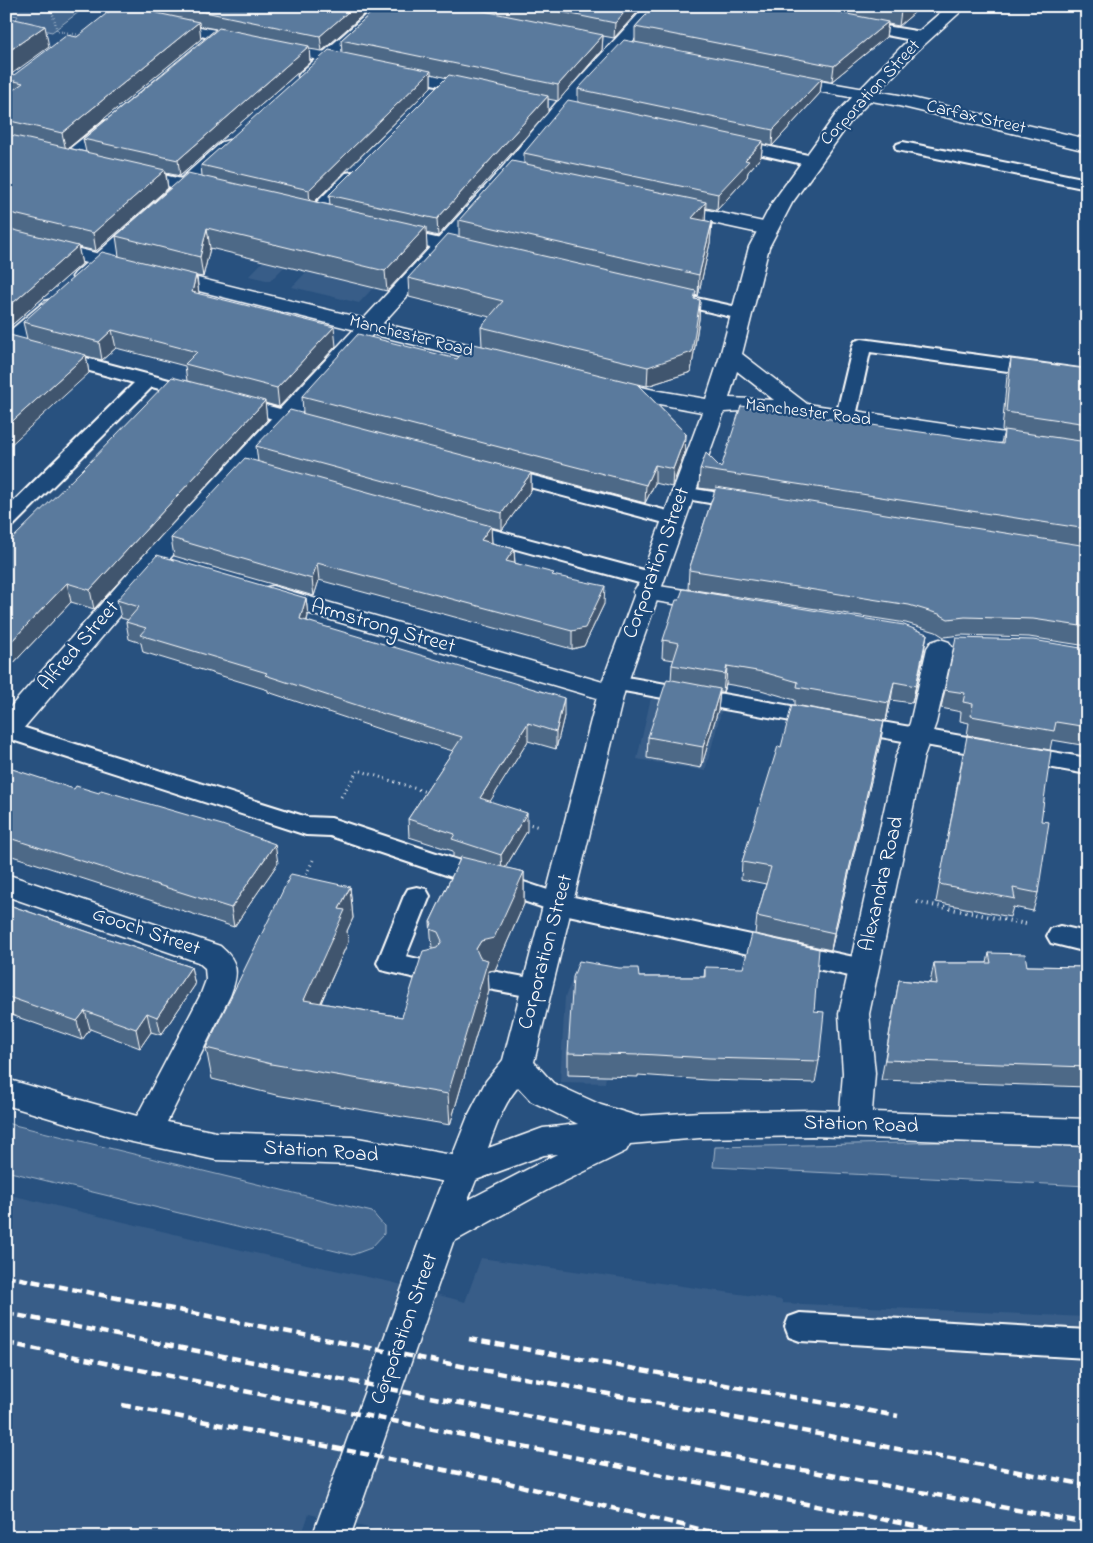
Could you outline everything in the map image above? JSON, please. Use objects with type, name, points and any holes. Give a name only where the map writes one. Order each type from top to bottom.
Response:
[{"type":"street","points":[[292,90],[386,6]]},
{"type":"street","name":"Alfred Street","points":[[6,730],[154,560],[250,468],[285,416],[443,245],[517,175],[563,107],[656,6]]},
{"type":"street","name":"Corporation Street","points":[[331,1537],[439,1233],[484,1116],[498,1090],[517,1065],[613,688],[648,585],[731,356],[752,270],[768,229],[782,203],[825,140],[865,94],[922,37],[959,6]]},
{"type":"street","name":"Carfax Street","points":[[769,77],[823,85],[931,107],[1087,145]]},
{"type":"street","points":[[17,347],[101,261],[242,134]]},
{"type":"street","points":[[653,204],[768,229]]},
{"type":"street","name":"Manchester Road","points":[[6,237],[518,363]]},
{"type":"street","points":[[731,356],[800,409]]},
{"type":"street","name":"Manchester Road","points":[[593,382],[654,397],[714,406],[751,405],[800,409],[1087,452]]},
{"type":"street","points":[[154,560],[182,568]]},
{"type":"street","points":[[648,585],[741,606]]},
{"type":"street","name":"Armstrong Street","points":[[248,588],[613,688]]},
{"type":"street","name":"Alexandra Road","points":[[855,1124],[859,1073],[854,1014],[910,756],[923,723],[941,644]]},
{"type":"street","name":"Gooch Street","points":[[6,885],[209,954],[220,963],[221,980],[215,996],[146,1131]]},
{"type":"street","name":"Station Road","points":[[517,1065],[542,1092],[591,1114],[636,1130]]},
{"type":"street","name":"Station Road","points":[[6,1092],[123,1127],[216,1146],[352,1151],[463,1171],[543,1142],[636,1130],[700,1125],[855,1124],[1087,1133]]},
{"type":"street","name":"Station Road","points":[[439,1233],[537,1179],[636,1130]]},
{"type":"lane","points":[[149,21],[364,66]]},
{"type":"lane","points":[[844,23],[922,37]]},
{"type":"lane","points":[[203,47],[218,35]]},
{"type":"lane","points":[[383,69],[486,91]]},
{"type":"lane","points":[[433,97],[447,83]]},
{"type":"lane","points":[[69,158],[121,115]]},
{"type":"lane","points":[[716,140],[811,161]]},
{"type":"lane","points":[[903,147],[1087,184]]},
{"type":"lane","points":[[51,153],[88,162]]},
{"type":"lane","points":[[314,215],[363,166]]},
{"type":"lane","points":[[118,169],[222,194]]},
{"type":"lane","points":[[295,210],[332,219]]},
{"type":"lane","points":[[378,230],[481,254]]},
{"type":"lane","points":[[654,293],[740,313]]},
{"type":"lane","points":[[846,416],[862,344],[1087,376]]},
{"type":"lane","points":[[17,347],[322,426]]},
{"type":"lane","points":[[6,521],[148,380]]},
{"type":"lane","points":[[483,469],[672,519]]},
{"type":"lane","points":[[682,493],[759,505]]},
{"type":"lane","points":[[441,521],[648,585]]},
{"type":"lane","points":[[613,688],[918,735],[1087,766]]},
{"type":"lane","points":[[6,730],[306,826],[330,827],[559,903],[863,969]]},
{"type":"lane","points":[[417,896],[390,963],[429,971]]},
{"type":"lane","points":[[1060,936],[1087,942]]},
{"type":"lane","points":[[492,981],[538,988]]},
{"type":"lane","points":[[800,1327],[1087,1344]]},
{"type":"path","points":[[51,6],[57,31],[80,35]]},
{"type":"path","points":[[300,887],[330,827],[328,816],[358,770],[434,794]]},
{"type":"path","points":[[519,821],[576,839]]},
{"type":"path","points":[[880,894],[1046,928],[1060,936]]},
{"type":"shaded area","points":[[6,6],[87,6],[52,32],[20,25],[15,21],[18,16],[6,14]]},
{"type":"shaded area","points":[[305,218],[293,258],[270,281],[249,276]]},
{"type":"shaded area","points":[[350,226],[417,241],[359,303],[292,287]]},
{"type":"shaded area","points":[[652,693],[723,705],[705,771],[637,759]]},
{"type":"shaded area","points":[[571,982],[578,983],[606,1076],[605,1083],[560,1082],[565,997]]},
{"type":"shaded area","points":[[6,1123],[372,1212],[384,1226],[384,1234],[371,1248],[352,1255],[6,1171]]},
{"type":"shaded area","points":[[947,1142],[1087,1146],[1087,1186],[713,1167],[715,1147]]},
{"type":"shaded area","points":[[6,1194],[246,1251],[391,1282],[465,1302],[481,1258],[782,1300],[782,1303],[1087,1317],[1087,1537],[400,1537],[309,1514],[301,1537],[6,1537]]},
{"type":"building","points":[[116,6],[124,6],[199,22],[62,133],[6,120],[6,95],[23,83],[6,78],[10,78],[67,35],[77,37]]},
{"type":"building","points":[[176,6],[355,6],[320,36]]},
{"type":"building","points":[[379,6],[459,6],[603,35],[558,85],[341,40]]},
{"type":"building","points":[[532,6],[630,6],[615,23]]},
{"type":"building","points":[[654,6],[806,6],[888,22],[834,66],[635,27]]},
{"type":"building","points":[[877,6],[907,6],[901,11]]},
{"type":"building","points":[[6,17],[45,26],[6,53]]},
{"type":"building","points":[[219,28],[309,46],[178,160],[83,139]]},
{"type":"building","points":[[624,40],[822,78],[773,130],[578,89]]},
{"type":"building","points":[[329,50],[431,71],[309,190],[201,165]]},
{"type":"building","points":[[449,75],[548,96],[437,219],[329,195]]},
{"type":"building","points":[[568,100],[763,141],[745,160],[749,161],[718,194],[524,153]]},
{"type":"building","points":[[6,134],[165,170],[93,233],[6,212]]},
{"type":"building","points":[[512,161],[706,202],[692,218],[712,222],[699,275],[459,220]]},
{"type":"building","points":[[188,173],[426,227],[385,271],[207,228],[200,257],[116,236]]},
{"type":"building","points":[[6,228],[78,246],[6,309]]},
{"type":"building","points":[[448,234],[696,291],[694,299],[700,300],[692,352],[648,367],[481,327],[503,301],[408,278]]},
{"type":"building","points":[[102,252],[196,275],[192,292],[334,327],[277,388],[185,364],[197,352],[112,330],[99,342],[23,322]]},
{"type":"building","points":[[6,334],[86,355],[6,427]]},
{"type":"building","points":[[358,334],[457,359],[470,343],[637,384],[686,434],[673,469],[655,465],[646,485],[302,396]]},
{"type":"building","points":[[1011,359],[1087,369],[1087,424],[1006,412]]},
{"type":"building","points":[[172,377],[265,401],[90,590],[67,583],[6,647],[6,545]]},
{"type":"building","points":[[741,406],[1003,444],[1004,430],[1087,442],[1087,529],[700,469],[706,453],[721,468]]},
{"type":"building","points":[[290,410],[531,473],[502,513],[256,446]]},
{"type":"building","points":[[245,458],[491,526],[481,540],[514,549],[506,561],[554,573],[552,575],[605,586],[585,628],[572,631],[317,563],[312,579],[171,538]]},
{"type":"building","points":[[716,487],[1087,546],[1087,627],[1033,619],[965,617],[948,619],[939,614],[909,605],[689,570]]},
{"type":"building","points":[[157,555],[306,598],[300,619],[564,698],[556,732],[528,723],[480,798],[527,813],[501,855],[452,839],[455,834],[408,819],[462,737],[265,675],[267,673],[140,635],[146,628],[126,622],[139,607],[117,600]]},
{"type":"building","points":[[683,589],[904,625],[927,634],[916,686],[894,682],[889,703],[797,687],[798,682],[763,672],[727,666],[725,674],[672,665],[679,643],[663,640],[676,600],[679,600]]},
{"type":"building","points":[[956,638],[1033,640],[1087,649],[1087,727],[1056,722],[1054,731],[971,716],[973,704],[963,702],[965,693],[945,690]]},
{"type":"building","points":[[667,679],[720,689],[703,747],[648,737]]},
{"type":"building","points":[[792,705],[884,721],[834,933],[757,916],[771,867],[742,862],[778,746],[781,747]]},
{"type":"building","points":[[967,736],[1051,751],[1041,821],[1049,822],[1038,893],[1013,888],[1015,899],[939,884]]},
{"type":"building","points":[[6,767],[74,789],[76,786],[99,793],[101,790],[222,825],[275,844],[231,908],[6,837]]},
{"type":"building","points":[[461,857],[524,872],[494,938],[481,941],[476,949],[480,958],[488,960],[448,1094],[271,1064],[206,1048],[291,874],[350,887],[339,909],[345,910],[304,1000],[402,1017],[423,951],[437,948],[442,941],[438,932],[430,929],[432,923],[430,922]]},
{"type":"building","points":[[6,904],[191,967],[157,1017],[147,1013],[136,1029],[85,1011],[77,1021],[6,996]]},
{"type":"building","points":[[752,934],[819,949],[814,1011],[824,1012],[819,1061],[568,1053],[573,977],[579,961],[619,968],[638,968],[639,977],[705,977],[705,967],[743,968]]},
{"type":"building","points":[[989,953],[1025,954],[1027,966],[1087,967],[1087,1067],[885,1060],[899,980],[937,984],[934,963],[991,963]]},
{"type":"railway","points":[[6,1276],[461,1366],[1087,1485]]},
{"type":"railway","points":[[6,1313],[733,1457],[1087,1523]]},
{"type":"railway","points":[[469,1339],[898,1416]]},
{"type":"railway","points":[[6,1343],[970,1537]]},
{"type":"railway","points":[[122,1405],[504,1482],[732,1537]]}]
